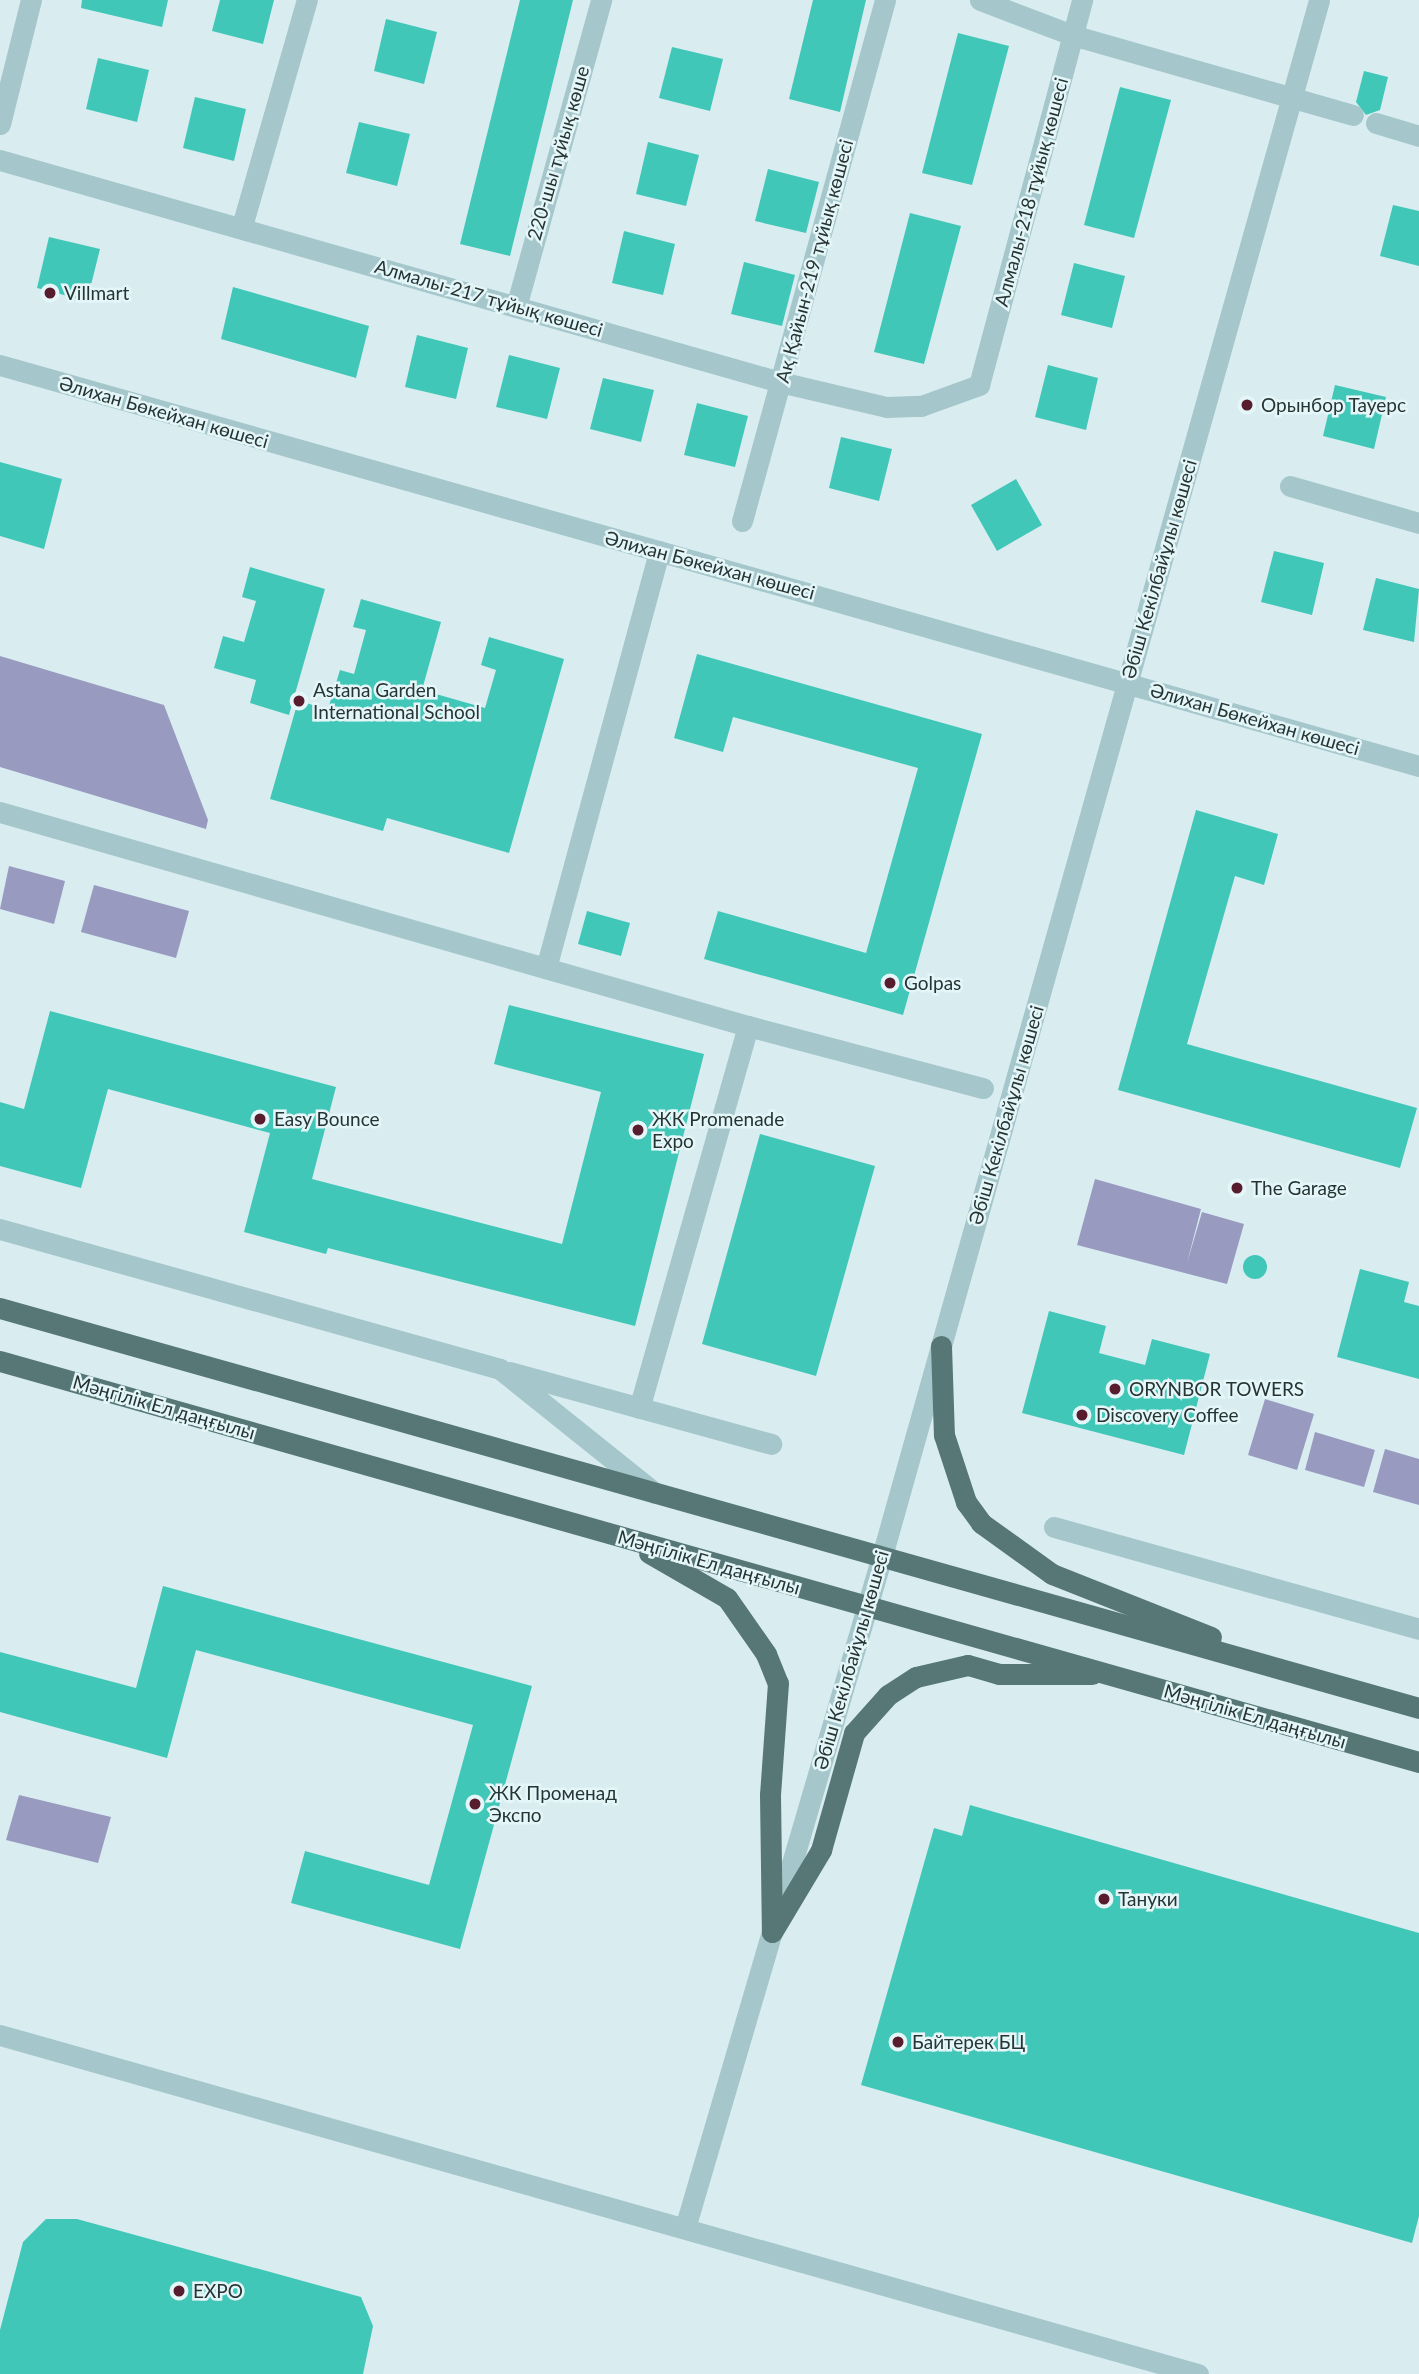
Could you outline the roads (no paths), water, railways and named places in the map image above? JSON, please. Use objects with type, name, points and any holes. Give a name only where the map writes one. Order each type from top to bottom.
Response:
[{"type":"main road","points":[[0,1308],[1419,1708]]},
{"type":"main road","points":[[941,1346],[944,1435],[967,1502],[981,1523],[1052,1574],[1289,1671]]},
{"type":"main road","name":"Мәңгілік Ел даңғылы","points":[[0,1361],[624,1538],[868,1604],[1419,1762]]},
{"type":"main road","points":[[624,1538],[727,1598],[772,1667],[780,1710],[770,1796],[772,1932]]},
{"type":"main road","points":[[772,1932],[821,1850],[854,1733],[894,1691],[940,1668],[968,1665],[999,1674],[1061,1678],[1103,1673]]},
{"type":"street","points":[[0,124],[31,0]]},
{"type":"street","points":[[242,226],[307,0]]},
{"type":"street","name":"220-шы тұйық көше","points":[[516,307],[601,0]]},
{"type":"street","name":"Ақ Қайын-219 тұйық көшесі","points":[[742,521],[885,0]]},
{"type":"street","points":[[980,0],[1072,35],[1353,115]]},
{"type":"street","name":"Алмалы-218 тұйық көшесі","points":[[979,384],[1082,0]]},
{"type":"street","name":"Әбіш Кекілбайұлы көшесі","points":[[685,2228],[882,1556],[1320,0]]},
{"type":"street","points":[[1377,123],[1419,136]]},
{"type":"street","name":"Алмалы-217 тұйық көшесі","points":[[0,160],[242,226],[780,382],[887,407],[920,406],[979,384]]},
{"type":"street","name":"Әлихан Бөкейхан көшесі","points":[[0,365],[1419,766]]},
{"type":"street","points":[[1290,486],[1419,523]]},
{"type":"street","points":[[546,968],[659,551]]},
{"type":"street","points":[[0,812],[748,1026],[983,1088]]},
{"type":"street","points":[[639,1408],[748,1026]]},
{"type":"street","points":[[0,1229],[771,1444]]},
{"type":"street","points":[[500,1369],[655,1493]]},
{"type":"street","points":[[1054,1527],[1419,1629]]},
{"type":"street","points":[[0,2035],[1198,2374]]},
{"type":"place","name":"Villmart","points":[[50,293]]},
{"type":"place","name":"Орынбор Тауерс","points":[[1247,405]]},
{"type":"place","name":"Astana Garden International School","points":[[299,701]]},
{"type":"place","name":"Golpas","points":[[890,983]]},
{"type":"place","name":"Easy Bounce","points":[[260,1119]]},
{"type":"place","name":"ЖК Promenade Expo","points":[[638,1130]]},
{"type":"place","name":"The Garage","points":[[1237,1188]]},
{"type":"place","name":"ORYNBOR TOWERS","points":[[1115,1389]]},
{"type":"place","name":"Discovery Coffee","points":[[1082,1415]]},
{"type":"place","name":"ЖК Променад Экспо","points":[[475,1804]]},
{"type":"place","name":"Тануки","points":[[1104,1899]]},
{"type":"place","name":"Байтерек БЦ","points":[[898,2042]]},
{"type":"place","name":"EXPO","points":[[179,2291]]}]
